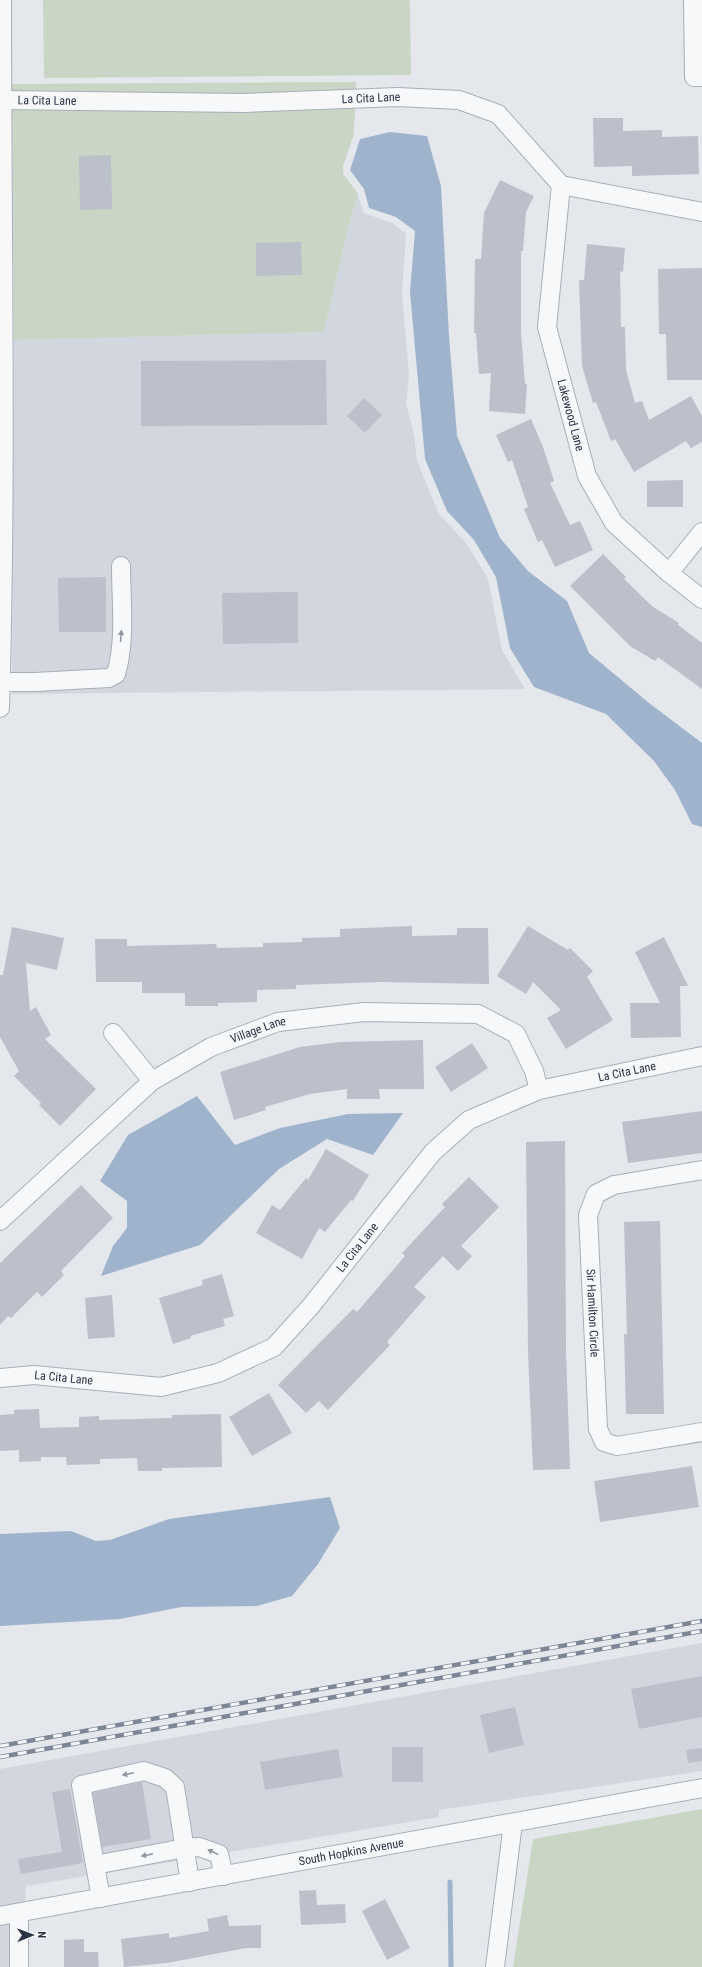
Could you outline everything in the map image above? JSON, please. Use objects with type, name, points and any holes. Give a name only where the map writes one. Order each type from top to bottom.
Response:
[{"type":"street","points":[[0,708],[4,294],[2,0]]},
{"type":"street","points":[[693,0],[694,77],[702,77]]},
{"type":"street","name":"La Cita Lane","points":[[2,100],[243,103],[398,97],[459,100],[498,114],[560,185]]},
{"type":"street","points":[[560,185],[702,212]]},
{"type":"street","name":"Lakewood Lane","points":[[560,185],[548,327],[588,476],[614,522],[669,573],[702,599]]},
{"type":"street","points":[[669,573],[702,532]]},
{"type":"street","points":[[1,682],[109,678],[116,674],[119,665],[121,627],[121,566]]},
{"type":"street","name":"Village Lane","points":[[0,1222],[152,1081],[211,1047],[278,1022],[364,1012],[478,1014],[516,1034],[534,1071],[539,1090]]},
{"type":"street","points":[[113,1033],[152,1081]]},
{"type":"street","name":"La Cita Lane","points":[[0,1378],[34,1375],[161,1387],[218,1373],[274,1347],[311,1306],[433,1152],[469,1120],[539,1090],[702,1056]]},
{"type":"street","name":"Sir Hamilton Circle","points":[[702,1170],[614,1185],[596,1194],[588,1214],[598,1429],[604,1442],[617,1446],[702,1432]]},
{"type":"street","points":[[101,1898],[81,1785],[144,1771],[166,1778],[175,1787],[190,1882]]},
{"type":"street","name":"South Hopkins Avenue","points":[[0,1916],[702,1788]]},
{"type":"street","points":[[495,1967],[513,1822]]},
{"type":"street","points":[[95,1866],[185,1848],[199,1847],[219,1854],[224,1876]]},
{"type":"street","points":[[19,1913],[19,1967]]},
{"type":"shaded area","points":[[358,196],[364,213],[392,223],[406,234],[402,293],[409,376],[406,403],[414,435],[417,461],[439,514],[467,544],[488,579],[502,650],[525,689],[12,694],[14,340],[324,332],[350,220]]},
{"type":"shaded area","points":[[702,1643],[702,1771],[439,1810],[439,1817],[26,1886],[25,1903],[0,1907],[0,1769]]},
{"type":"shaded area","points":[[9,1923],[10,1967],[0,1967],[0,1925]]},
{"type":"green space","points":[[43,0],[410,0],[411,75],[44,78]]},
{"type":"green space","points":[[356,82],[354,134],[343,166],[343,174],[357,192],[358,196],[350,220],[324,332],[14,340],[12,84]]},
{"type":"green space","points":[[702,1809],[702,1967],[513,1967],[533,1839]]},
{"type":"water","points":[[390,132],[427,136],[441,186],[449,336],[457,436],[500,538],[528,571],[567,601],[589,653],[649,703],[702,743],[702,827],[692,824],[675,790],[654,761],[606,714],[534,687],[510,648],[496,577],[474,540],[447,511],[425,459],[410,292],[415,231],[396,217],[369,208],[364,189],[350,170],[360,139]]},
{"type":"water","points":[[197,1096],[235,1145],[280,1128],[348,1114],[403,1113],[373,1155],[327,1139],[279,1169],[200,1245],[101,1276],[113,1246],[127,1228],[127,1201],[100,1181],[128,1135]]},
{"type":"water","points":[[330,1497],[340,1528],[318,1564],[292,1596],[257,1606],[181,1607],[120,1619],[0,1626],[0,1534],[71,1531],[96,1541],[110,1540],[169,1519]]},
{"type":"building","points":[[593,118],[623,118],[623,131],[662,130],[662,137],[698,136],[699,174],[632,176],[632,166],[594,167]]},
{"type":"building","points":[[111,155],[112,209],[80,210],[79,156]]},
{"type":"building","points":[[500,180],[534,196],[526,212],[523,251],[521,251],[521,332],[525,384],[527,384],[525,414],[489,411],[491,373],[479,374],[476,333],[474,333],[475,259],[481,259],[484,213]]},
{"type":"building","points":[[301,242],[302,275],[256,276],[256,243]]},
{"type":"building","points":[[587,244],[625,248],[623,272],[620,271],[621,327],[625,327],[626,370],[635,403],[642,401],[649,420],[691,396],[702,416],[702,442],[691,448],[686,441],[634,472],[615,439],[611,441],[596,402],[593,403],[582,366],[579,280],[584,280]]},
{"type":"building","points":[[702,268],[702,380],[667,380],[666,334],[659,334],[658,269]]},
{"type":"building","points":[[326,360],[327,425],[141,426],[141,361]]},
{"type":"building","points":[[364,398],[382,415],[365,433],[347,416]]},
{"type":"building","points":[[531,419],[543,447],[554,481],[550,483],[570,525],[580,521],[593,550],[555,567],[542,540],[538,542],[524,509],[528,507],[512,460],[508,462],[496,435]]},
{"type":"building","points":[[683,480],[683,507],[647,507],[647,481]]},
{"type":"building","points":[[603,554],[626,577],[624,579],[653,607],[679,623],[678,625],[702,643],[702,689],[658,657],[655,661],[630,646],[570,586]]},
{"type":"building","points":[[106,577],[106,632],[59,632],[58,578]]},
{"type":"building","points":[[298,592],[298,643],[223,644],[222,593]]},
{"type":"building","points":[[412,926],[412,936],[457,935],[457,928],[488,928],[489,984],[381,982],[296,985],[296,989],[257,990],[257,1002],[218,1003],[218,1006],[185,1006],[185,993],[142,993],[142,982],[96,982],[95,939],[127,939],[127,946],[216,944],[217,948],[263,947],[263,943],[302,942],[302,938],[340,937],[340,929]]},
{"type":"building","points":[[528,926],[568,950],[570,948],[593,971],[587,977],[613,1020],[566,1049],[547,1018],[561,1010],[533,982],[526,994],[497,976]]},
{"type":"building","points":[[12,927],[64,938],[57,970],[26,963],[30,1011],[36,1007],[51,1035],[45,1039],[96,1089],[60,1126],[39,1105],[41,1103],[14,1076],[19,1071],[0,1037],[0,975],[3,975]]},
{"type":"building","points":[[664,937],[688,986],[680,986],[681,1037],[631,1038],[630,1003],[660,1003],[635,952]]},
{"type":"building","points":[[423,1040],[424,1089],[379,1089],[380,1099],[347,1099],[347,1089],[310,1094],[265,1107],[266,1110],[234,1120],[220,1072],[300,1047],[340,1042]]},
{"type":"building","points":[[472,1043],[488,1068],[451,1092],[435,1067]]},
{"type":"building","points":[[702,1111],[702,1153],[628,1163],[622,1122]]},
{"type":"building","points":[[565,1141],[566,1352],[570,1469],[533,1470],[528,1352],[526,1142]]},
{"type":"building","points":[[326,1149],[369,1175],[353,1201],[351,1200],[325,1232],[319,1228],[302,1259],[256,1233],[272,1205],[280,1210],[306,1178],[308,1180]]},
{"type":"building","points":[[469,1177],[499,1207],[461,1246],[472,1256],[458,1271],[443,1256],[414,1287],[426,1297],[387,1342],[390,1345],[328,1410],[319,1401],[306,1413],[278,1385],[353,1309],[357,1312],[405,1256],[402,1253],[445,1207],[442,1204]]},
{"type":"building","points":[[81,1185],[113,1218],[61,1271],[64,1275],[42,1297],[37,1292],[11,1318],[8,1316],[0,1325],[0,1263]]},
{"type":"building","points":[[660,1221],[664,1414],[626,1414],[624,1334],[627,1334],[624,1222]]},
{"type":"building","points":[[222,1274],[234,1316],[223,1319],[225,1326],[190,1336],[191,1338],[173,1344],[159,1298],[203,1285],[202,1280]]},
{"type":"building","points":[[112,1295],[115,1337],[88,1339],[85,1298]]},
{"type":"building","points":[[269,1393],[292,1433],[252,1456],[229,1417]]},
{"type":"building","points":[[39,1409],[40,1428],[79,1427],[79,1417],[99,1416],[99,1420],[172,1418],[172,1415],[221,1414],[222,1467],[162,1468],[162,1471],[138,1471],[137,1458],[100,1459],[100,1464],[67,1465],[66,1457],[41,1457],[41,1461],[19,1462],[19,1450],[0,1451],[0,1415],[14,1414],[14,1410]]},
{"type":"building","points":[[692,1466],[699,1507],[600,1522],[594,1481]]},
{"type":"building","points":[[702,1676],[702,1717],[639,1729],[631,1689]]},
{"type":"building","points":[[515,1707],[524,1745],[489,1753],[480,1715]]},
{"type":"building","points":[[392,1747],[423,1747],[423,1782],[392,1782]]},
{"type":"building","points":[[702,1748],[702,1761],[688,1763],[686,1750]]},
{"type":"building","points":[[338,1749],[343,1777],[265,1790],[260,1762]]},
{"type":"building","points":[[142,1782],[151,1839],[102,1847],[93,1793]]},
{"type":"building","points":[[70,1789],[83,1863],[21,1874],[18,1859],[62,1852],[52,1792]]},
{"type":"building","points":[[316,1890],[317,1905],[345,1904],[346,1923],[301,1925],[299,1891]]},
{"type":"building","points":[[385,1899],[410,1948],[387,1960],[362,1911]]},
{"type":"building","points":[[227,1915],[229,1926],[261,1925],[261,1948],[246,1948],[167,1963],[124,1967],[121,1939],[169,1933],[169,1938],[209,1931],[207,1919]]},
{"type":"building","points":[[84,1939],[84,1952],[98,1952],[99,1967],[64,1967],[64,1940]]},
{"type":"waterway","points":[[450,1882],[451,1967]]},
{"type":"railway","points":[[0,1746],[702,1621]]},
{"type":"railway","points":[[0,1757],[702,1631]]}]
